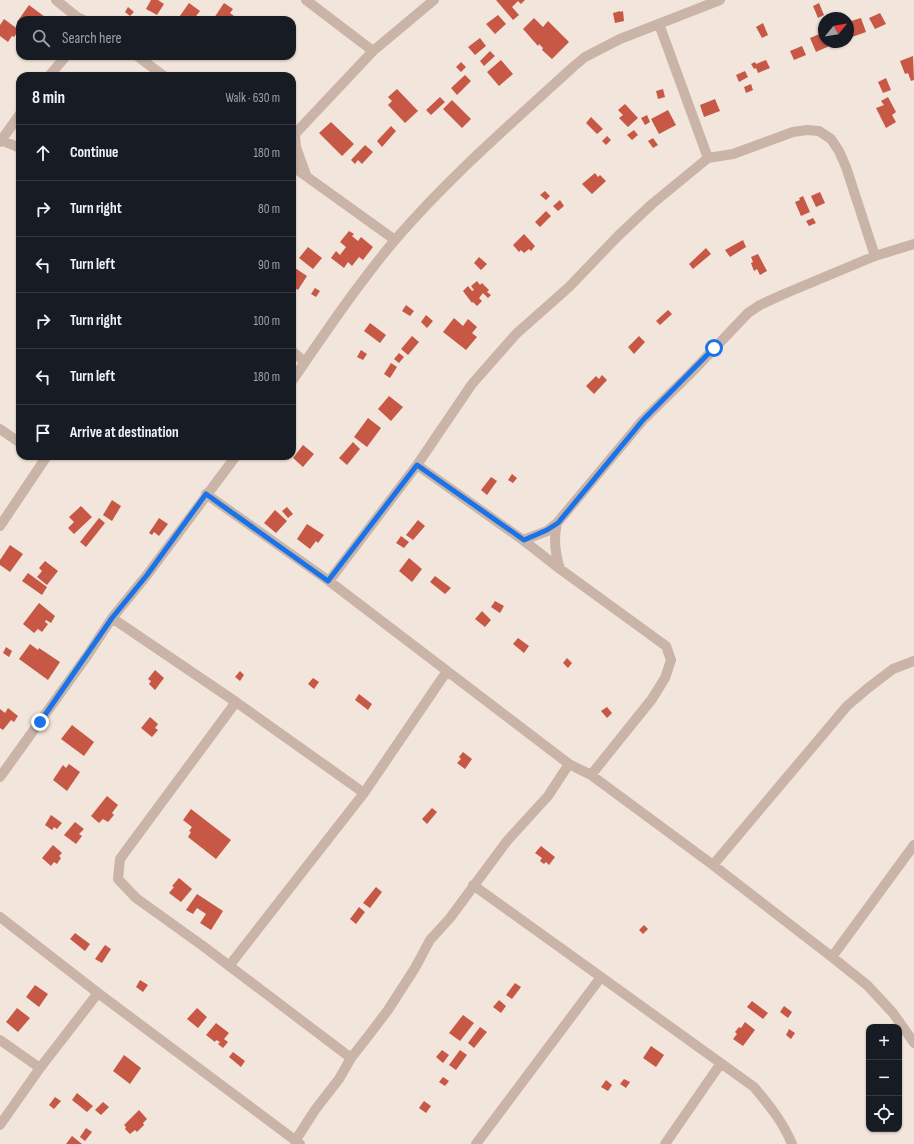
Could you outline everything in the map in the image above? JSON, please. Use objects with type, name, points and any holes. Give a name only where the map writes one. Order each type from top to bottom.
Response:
[{"type":"street","points":[[56,0],[76,16]]},
{"type":"street","points":[[306,0],[373,51]]},
{"type":"street","points":[[296,134],[373,51],[434,0]]},
{"type":"street","points":[[296,375],[349,298],[395,240],[424,208],[479,154],[585,57],[620,39],[720,0]]},
{"type":"street","points":[[659,24],[708,158]]},
{"type":"street","points":[[52,72],[63,60]]},
{"type":"street","points":[[142,60],[159,72]]},
{"type":"street","points":[[16,120],[1,141],[16,147]]},
{"type":"street","points":[[328,581],[417,465],[472,384],[516,334],[569,287],[618,236],[652,204],[708,158],[733,154],[793,132],[807,130],[819,131],[831,139],[839,151],[846,167],[875,256]]},
{"type":"street","points":[[296,147],[306,176]]},
{"type":"street","points":[[296,169],[395,240]]},
{"type":"street","points":[[524,540],[547,530],[558,523],[643,420],[689,375],[748,313],[778,296],[875,256],[914,244]]},
{"type":"street","points":[[296,354],[305,362]]},
{"type":"street","points":[[0,429],[16,440]]},
{"type":"street","points":[[0,526],[41,460]]},
{"type":"street","points":[[0,777],[87,656],[112,618],[147,575],[233,460]]},
{"type":"street","points":[[417,465],[524,540],[560,569],[666,646],[671,660],[665,678],[652,699],[592,775]]},
{"type":"street","points":[[206,494],[328,581],[570,764],[592,775],[713,865],[832,957],[867,985],[893,1013],[914,1043]]},
{"type":"street","points":[[558,523],[555,534],[555,547],[560,569]]},
{"type":"street","points":[[112,618],[236,702],[364,793]]},
{"type":"street","points":[[713,865],[846,706],[893,670],[914,661]]},
{"type":"street","points":[[229,966],[364,793],[447,672]]},
{"type":"street","points":[[236,702],[120,859],[118,879],[136,898],[203,946],[351,1058]]},
{"type":"street","points":[[0,917],[98,993],[298,1142],[315,1110],[339,1079],[351,1058],[388,1010],[415,968],[430,940],[450,918],[507,841],[548,796],[570,764]]},
{"type":"street","points":[[832,957],[914,845]]},
{"type":"street","points":[[473,886],[754,1087],[772,1108],[792,1144]]},
{"type":"street","points":[[476,1144],[601,977]]},
{"type":"street","points":[[0,1125],[40,1068],[98,993]]},
{"type":"street","points":[[0,1040],[40,1068]]},
{"type":"street","points":[[664,1144],[721,1063]]},
{"type":"building","points":[[151,0],[158,0],[164,4],[157,15],[146,9]]},
{"type":"building","points":[[496,0],[525,0],[521,4],[518,1],[512,7],[519,15],[513,20]]},
{"type":"building","points":[[189,3],[200,11],[196,16],[180,16]]},
{"type":"building","points":[[224,3],[233,9],[230,13],[234,16],[215,16]]},
{"type":"building","points":[[819,3],[823,12],[818,12],[818,18],[813,6]]},
{"type":"building","points":[[29,5],[44,16],[21,16]]},
{"type":"building","points":[[128,7],[134,12],[130,16],[125,12]]},
{"type":"building","points":[[623,11],[624,21],[615,23],[613,13]]},
{"type":"building","points":[[880,13],[886,24],[875,29],[869,18]]},
{"type":"building","points":[[498,15],[506,24],[495,34],[486,24]]},
{"type":"building","points":[[534,18],[543,27],[548,21],[569,42],[552,59],[523,29]]},
{"type":"building","points":[[861,18],[866,32],[854,36],[854,20]]},
{"type":"building","points":[[4,19],[16,28],[16,34],[14,37],[12,36],[8,42],[0,36],[0,25]]},
{"type":"building","points":[[763,23],[768,35],[762,38],[756,27]]},
{"type":"building","points":[[818,35],[818,48],[825,48],[816,52],[810,38]]},
{"type":"building","points":[[480,38],[486,46],[475,55],[468,47]]},
{"type":"building","points":[[802,46],[806,55],[794,60],[790,51]]},
{"type":"building","points":[[490,51],[495,56],[484,66],[480,61]]},
{"type":"building","points":[[913,56],[914,80],[911,81],[908,73],[905,74],[900,61]]},
{"type":"building","points":[[501,60],[513,74],[499,86],[487,72]]},
{"type":"building","points":[[766,60],[770,68],[758,73],[756,68],[754,69],[751,64],[755,62],[756,64]]},
{"type":"building","points":[[461,62],[466,67],[461,72],[456,67]]},
{"type":"building","points":[[745,71],[748,77],[739,82],[736,75]]},
{"type":"building","points":[[465,75],[471,81],[457,95],[451,88]]},
{"type":"building","points":[[886,78],[891,90],[883,93],[878,82]]},
{"type":"building","points":[[751,84],[753,90],[746,93],[744,87]]},
{"type":"building","points":[[397,89],[418,111],[405,123],[388,105],[392,101],[388,97]]},
{"type":"building","points":[[663,89],[665,97],[658,99],[656,91]]},
{"type":"building","points":[[440,97],[445,102],[431,115],[426,110]]},
{"type":"building","points":[[888,97],[896,112],[892,115],[896,122],[886,128],[876,108],[884,105],[881,101]]},
{"type":"building","points":[[715,99],[720,111],[704,117],[700,105]]},
{"type":"building","points":[[452,100],[471,119],[462,128],[443,109]]},
{"type":"building","points":[[625,104],[638,118],[628,127],[619,118],[623,115],[618,110]]},
{"type":"building","points":[[668,110],[676,125],[659,134],[651,119]]},
{"type":"building","points":[[647,115],[650,122],[645,125],[641,118]]},
{"type":"building","points":[[591,117],[603,129],[597,134],[586,123]]},
{"type":"building","points":[[331,122],[354,144],[342,156],[319,133]]},
{"type":"building","points":[[391,126],[396,131],[382,147],[377,141]]},
{"type":"building","points":[[634,130],[638,135],[632,140],[627,135]]},
{"type":"building","points":[[607,136],[611,140],[606,145],[602,141]]},
{"type":"building","points":[[653,138],[658,145],[653,148],[648,141]]},
{"type":"building","points":[[365,145],[373,152],[362,164],[358,160],[355,164],[351,160]]},
{"type":"building","points":[[595,173],[598,177],[600,175],[606,181],[592,194],[582,184]]},
{"type":"building","points":[[545,191],[550,196],[546,200],[540,195]]},
{"type":"building","points":[[820,192],[825,203],[816,207],[811,196]]},
{"type":"building","points":[[803,196],[810,212],[801,216],[795,202],[800,200],[799,198]]},
{"type":"building","points":[[560,200],[564,206],[558,211],[553,206]]},
{"type":"building","points":[[546,211],[551,216],[540,227],[535,222]]},
{"type":"building","points":[[813,218],[816,223],[809,226],[806,221]]},
{"type":"building","points":[[349,231],[354,234],[352,236],[358,241],[361,237],[373,247],[363,260],[359,257],[352,266],[348,262],[344,268],[331,258],[336,251],[340,255],[346,247],[340,242]]},
{"type":"building","points":[[524,234],[535,246],[531,251],[529,249],[524,253],[521,250],[519,252],[513,245]]},
{"type":"building","points":[[743,240],[746,247],[730,257],[725,250]]},
{"type":"building","points":[[308,247],[322,258],[313,269],[299,258]]},
{"type":"building","points":[[706,248],[711,254],[693,269],[689,264]]},
{"type":"building","points":[[758,254],[767,271],[760,275],[757,269],[754,271],[751,263],[753,262],[751,257]]},
{"type":"building","points":[[479,257],[487,264],[481,270],[474,263]]},
{"type":"building","points":[[296,269],[307,276],[298,290],[296,289]]},
{"type":"building","points":[[477,281],[480,285],[482,283],[489,290],[487,292],[491,295],[488,298],[483,293],[479,298],[482,301],[477,306],[473,302],[472,303],[463,291],[468,286],[472,291],[474,290],[471,286]]},
{"type":"building","points":[[315,288],[320,291],[316,297],[311,294]]},
{"type":"building","points":[[406,305],[414,311],[410,316],[402,311]]},
{"type":"building","points":[[668,310],[672,314],[660,325],[656,321]]},
{"type":"building","points":[[426,315],[433,321],[427,328],[421,322]]},
{"type":"building","points":[[454,318],[463,326],[468,319],[477,327],[472,333],[477,337],[466,350],[443,332]]},
{"type":"building","points":[[370,323],[386,335],[380,343],[364,331]]},
{"type":"building","points":[[412,336],[419,342],[408,355],[401,349]]},
{"type":"building","points":[[639,336],[645,342],[634,354],[628,347]]},
{"type":"building","points":[[361,350],[367,354],[363,360],[357,357]]},
{"type":"building","points":[[399,353],[404,357],[399,363],[394,359]]},
{"type":"building","points":[[391,363],[397,367],[390,378],[384,374]]},
{"type":"building","points":[[602,375],[607,380],[594,394],[586,386],[596,376],[599,379]]},
{"type":"building","points":[[389,396],[403,407],[391,421],[378,409]]},
{"type":"building","points":[[368,418],[381,428],[367,447],[354,437]]},
{"type":"building","points":[[353,442],[360,449],[347,465],[339,458]]},
{"type":"building","points":[[303,445],[314,454],[303,467],[295,460],[296,454]]},
{"type":"building","points":[[512,474],[517,478],[513,483],[508,480]]},
{"type":"building","points":[[491,477],[497,481],[487,495],[481,490]]},
{"type":"building","points":[[112,500],[121,506],[112,521],[103,515]]},
{"type":"building","points":[[81,506],[92,517],[74,534],[68,528],[74,522],[69,517]]},
{"type":"building","points":[[287,507],[293,514],[288,518],[282,511]]},
{"type":"building","points":[[275,510],[287,521],[276,533],[264,523]]},
{"type":"building","points":[[99,518],[105,523],[86,547],[80,542]]},
{"type":"building","points":[[159,518],[168,524],[159,536],[154,532],[152,535],[149,533]]},
{"type":"building","points":[[418,520],[425,526],[413,540],[406,535]]},
{"type":"building","points":[[307,524],[324,535],[318,543],[316,541],[310,549],[297,539]]},
{"type":"building","points":[[401,536],[409,542],[404,548],[396,543]]},
{"type":"building","points":[[10,545],[23,554],[10,572],[0,565],[0,560]]},
{"type":"building","points":[[409,558],[422,569],[412,582],[399,571]]},
{"type":"building","points":[[45,561],[58,571],[47,585],[37,577],[42,571],[39,568]]},
{"type":"building","points":[[28,573],[47,587],[42,595],[22,581]]},
{"type":"building","points":[[435,576],[451,588],[445,594],[430,582]]},
{"type":"building","points":[[495,601],[504,606],[500,613],[491,607]]},
{"type":"building","points":[[39,603],[55,616],[51,623],[46,620],[45,622],[48,624],[42,632],[38,629],[34,633],[23,624]]},
{"type":"building","points":[[482,611],[491,620],[485,627],[475,619]]},
{"type":"building","points":[[518,638],[529,646],[524,653],[513,644]]},
{"type":"building","points":[[30,644],[38,650],[39,648],[60,662],[48,680],[19,659]]},
{"type":"building","points":[[6,647],[12,651],[9,657],[3,653]]},
{"type":"building","points":[[567,658],[572,663],[568,668],[563,663]]},
{"type":"building","points":[[155,670],[164,678],[155,690],[149,684],[151,681],[148,679]]},
{"type":"building","points":[[240,671],[244,675],[240,681],[235,677]]},
{"type":"building","points":[[313,678],[319,682],[314,689],[308,684]]},
{"type":"building","points":[[359,694],[372,704],[368,710],[355,700]]},
{"type":"building","points":[[607,707],[612,713],[607,718],[601,711]]},
{"type":"building","points":[[8,708],[18,716],[14,722],[11,720],[3,730],[0,728],[0,709],[5,713]]},
{"type":"building","points":[[150,717],[158,724],[155,728],[158,730],[152,737],[141,728]]},
{"type":"building","points":[[72,725],[94,742],[84,756],[61,739]]},
{"type":"building","points":[[463,752],[472,759],[465,769],[457,763],[461,759],[459,757]]},
{"type":"building","points":[[69,764],[80,772],[67,791],[53,780],[63,765],[66,768]]},
{"type":"building","points":[[107,796],[118,805],[112,813],[114,815],[108,822],[103,819],[99,823],[91,816]]},
{"type":"building","points":[[432,808],[437,812],[427,824],[422,819]]},
{"type":"building","points":[[191,809],[231,840],[216,859],[188,837],[191,832],[189,831],[192,827],[183,820]]},
{"type":"building","points":[[51,815],[62,823],[57,829],[54,827],[52,830],[45,825]]},
{"type":"building","points":[[75,822],[84,829],[79,834],[82,836],[76,844],[64,835]]},
{"type":"building","points":[[53,845],[62,853],[59,856],[61,858],[57,864],[54,862],[51,866],[42,858]]},
{"type":"building","points":[[541,846],[555,857],[549,865],[546,862],[544,864],[540,861],[542,858],[535,853]]},
{"type":"building","points":[[179,878],[192,889],[181,902],[169,893],[174,887],[172,886]]},
{"type":"building","points":[[376,887],[382,892],[370,908],[363,903]]},
{"type":"building","points":[[197,894],[223,911],[211,930],[200,923],[206,914],[197,908],[193,914],[186,910]]},
{"type":"building","points":[[359,907],[365,912],[356,924],[350,919]]},
{"type":"building","points":[[644,925],[648,929],[643,934],[639,930]]},
{"type":"building","points":[[75,933],[90,944],[85,951],[70,939]]},
{"type":"building","points":[[105,945],[111,949],[102,963],[95,959]]},
{"type":"building","points":[[140,980],[148,985],[143,992],[136,987]]},
{"type":"building","points":[[515,983],[521,987],[512,999],[506,995]]},
{"type":"building","points":[[35,985],[48,994],[39,1007],[26,997]]},
{"type":"building","points":[[499,1000],[506,1006],[501,1013],[493,1007]]},
{"type":"building","points":[[752,1001],[768,1013],[763,1019],[747,1007]]},
{"type":"building","points":[[784,1006],[792,1012],[788,1018],[780,1012]]},
{"type":"building","points":[[17,1008],[30,1018],[18,1032],[6,1022]]},
{"type":"building","points":[[197,1008],[207,1017],[198,1028],[187,1019]]},
{"type":"building","points":[[463,1015],[474,1023],[460,1041],[449,1033]]},
{"type":"building","points":[[745,1022],[755,1030],[743,1046],[733,1039],[737,1034],[735,1032],[739,1027],[741,1028]]},
{"type":"building","points":[[216,1023],[229,1033],[224,1039],[228,1042],[223,1048],[218,1044],[220,1042],[216,1040],[215,1042],[206,1035]]},
{"type":"building","points":[[480,1027],[487,1032],[474,1048],[468,1043]]},
{"type":"building","points":[[789,1029],[795,1033],[791,1039],[786,1035]]},
{"type":"building","points":[[651,1046],[664,1055],[656,1067],[643,1058]]},
{"type":"building","points":[[442,1050],[449,1055],[443,1063],[436,1057]]},
{"type":"building","points":[[460,1050],[467,1055],[456,1070],[449,1065]]},
{"type":"building","points":[[233,1052],[245,1061],[241,1067],[229,1057]]},
{"type":"building","points":[[124,1055],[141,1068],[130,1084],[113,1071]]},
{"type":"building","points":[[443,1077],[449,1081],[445,1086],[439,1082]]},
{"type":"building","points":[[624,1079],[630,1082],[626,1088],[620,1084]]},
{"type":"building","points":[[606,1080],[612,1085],[608,1091],[601,1087]]},
{"type":"building","points":[[77,1093],[93,1106],[87,1112],[72,1100]]},
{"type":"building","points":[[55,1097],[61,1101],[54,1109],[49,1105]]},
{"type":"building","points":[[424,1101],[431,1106],[426,1113],[419,1108]]},
{"type":"building","points":[[103,1102],[109,1107],[101,1115],[95,1110]]},
{"type":"building","points":[[139,1110],[147,1119],[143,1123],[144,1125],[137,1132],[135,1130],[130,1134],[125,1129],[126,1127],[124,1125]]},
{"type":"building","points":[[86,1128],[92,1132],[85,1141],[80,1137]]},
{"type":"building","points":[[72,1136],[82,1144],[66,1144]]},
{"type":"route","points":[[40,722],[112,618],[147,575],[206,494],[328,581],[417,465],[524,540],[536,536],[558,523],[643,420],[714,348]]}]
